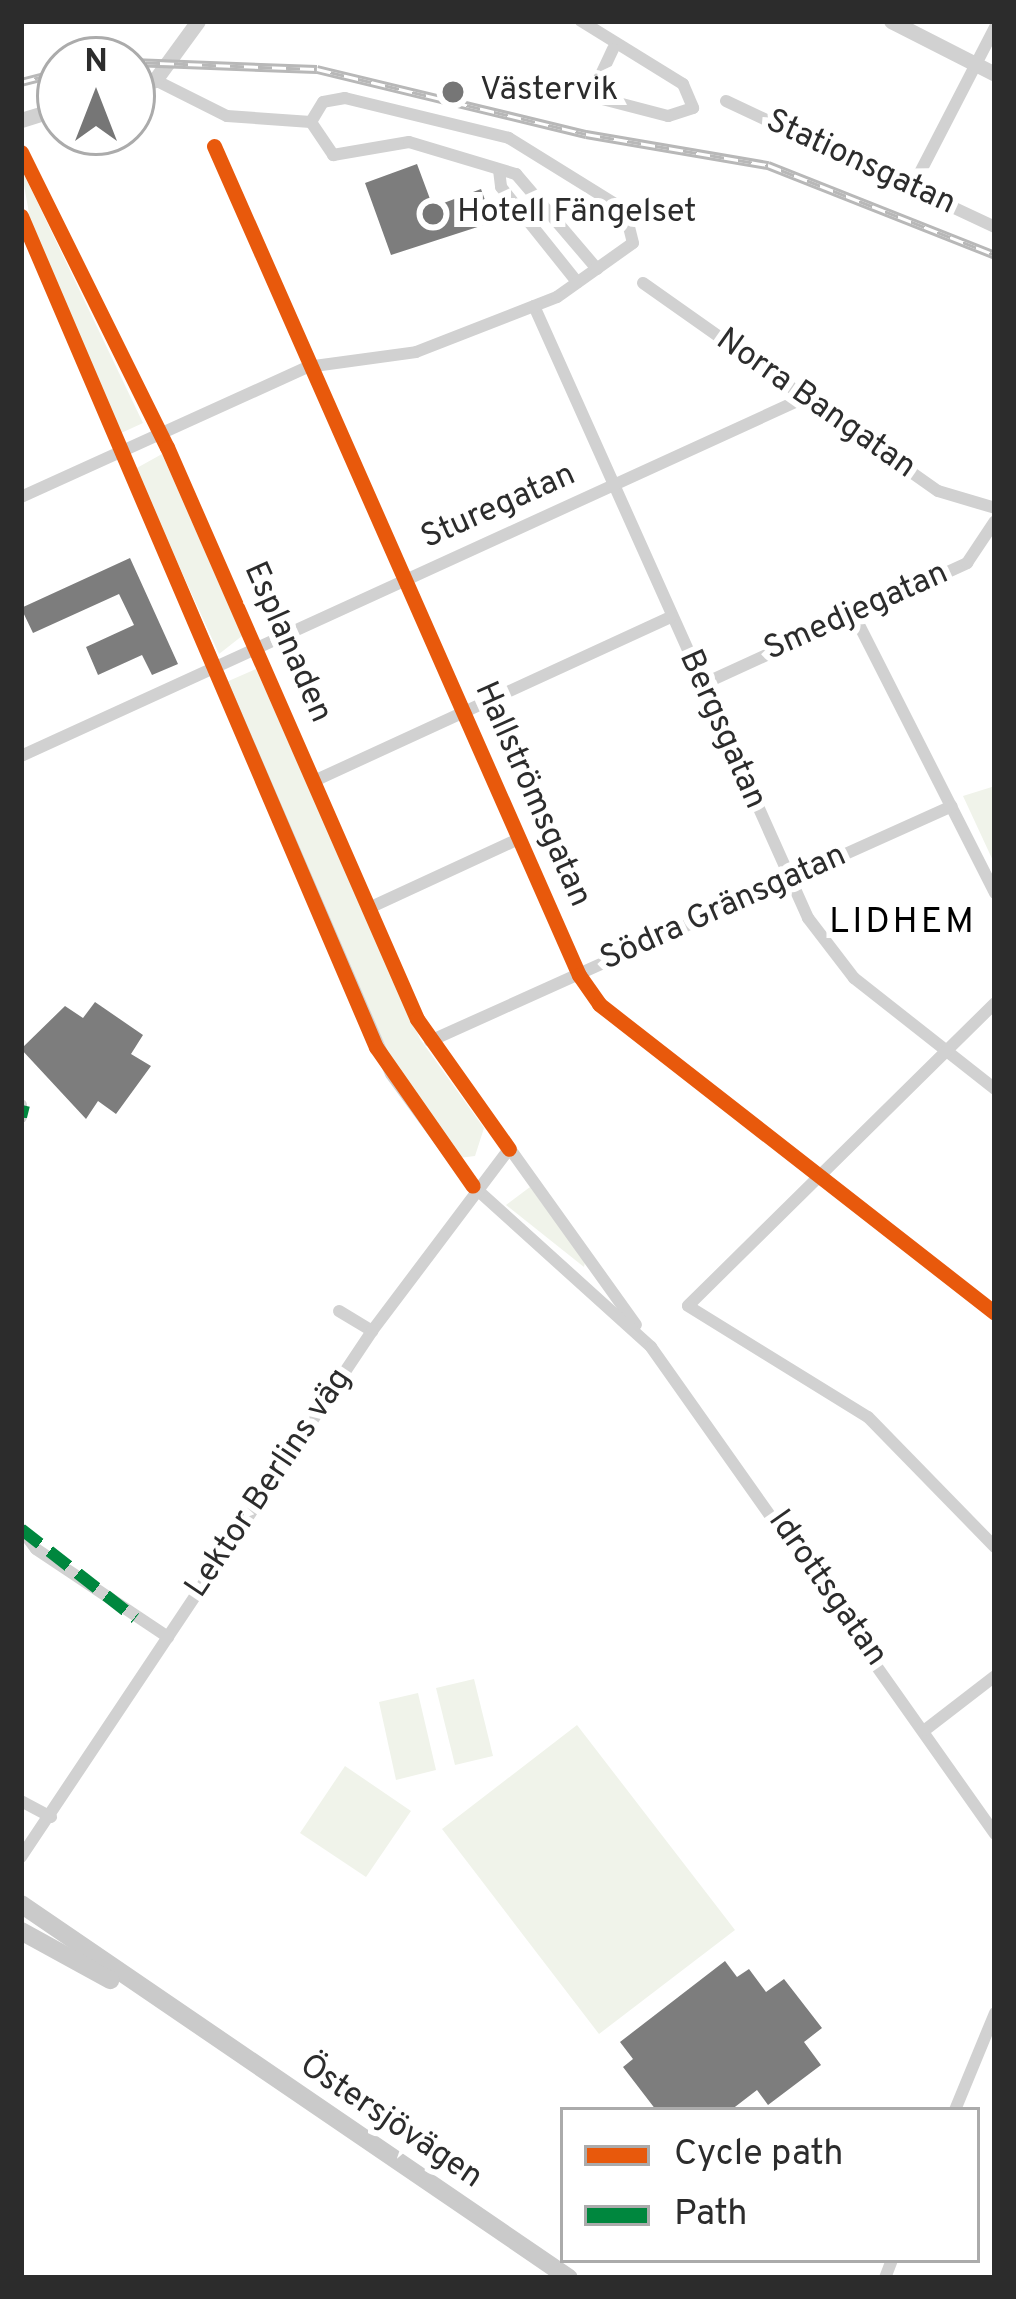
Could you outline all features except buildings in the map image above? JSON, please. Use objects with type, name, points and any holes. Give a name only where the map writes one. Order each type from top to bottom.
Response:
[{"type":"main road","name":"Östersjövägen","points":[[21,1904],[177,2017],[569,2278]]},
{"type":"main road","name":"Östersjövägen","points":[[21,1931],[177,2017]]},
{"type":"street","points":[[156,79],[199,21]]},
{"type":"street","points":[[581,21],[614,49],[683,84],[694,108],[668,116],[591,96],[614,49]]},
{"type":"street","points":[[890,21],[995,74]]},
{"type":"street","points":[[912,188],[995,27]]},
{"type":"street","points":[[156,80],[227,116],[311,122]]},
{"type":"street","points":[[21,497],[307,367],[416,352],[534,306],[577,282],[629,250],[634,234],[625,210],[509,138],[345,98],[323,102],[311,122],[316,142],[333,155],[409,142],[500,170],[529,185],[597,269]]},
{"type":"street","name":"Stationsgatan","points":[[726,101],[995,226]]},
{"type":"street","name":"Hallströmsgatan","points":[[214,146],[401,585],[579,975],[599,1004],[995,1313]]},
{"type":"street","name":"Esplanaden","points":[[21,152],[161,434],[430,1041],[650,1345]]},
{"type":"street","points":[[500,170],[501,187],[577,282]]},
{"type":"street","points":[[21,216],[27,263],[117,456],[376,1047],[473,1186],[650,1345]]},
{"type":"street","name":"Norra Bangatan","points":[[644,283],[938,491],[995,508]]},
{"type":"street","name":"Bergsgatan","points":[[534,306],[788,879],[854,979],[995,1089]]},
{"type":"street","name":"Sturegatan","points":[[22,752],[401,585],[802,399]]},
{"type":"street","name":"Smedjegatan","points":[[700,685],[967,563],[995,521]]},
{"type":"street","points":[[854,615],[995,892]]},
{"type":"street","points":[[314,781],[670,616]]},
{"type":"street","name":"Södra Gränsgatan","points":[[430,1041],[952,806]]},
{"type":"street","points":[[369,908],[518,839]]},
{"type":"street","points":[[995,1003],[950,1055],[819,1177],[689,1311],[868,1417],[995,1546]]},
{"type":"street","name":"Lektor Berlins väg","points":[[21,1858],[372,1331],[473,1186],[509,1149]]},
{"type":"street","name":"Lektor Berlins väg","points":[[339,1311],[372,1331]]},
{"type":"street","name":"Idrottsgatan","points":[[650,1345],[995,1834]]},
{"type":"street","points":[[21,1529],[135,1618],[168,1637]]},
{"type":"street","points":[[925,1730],[995,1676]]},
{"type":"street","points":[[21,1801],[51,1816]]},
{"type":"street","points":[[956,2107],[995,2013]]},
{"type":"shaded area","points":[[21,168],[143,423],[119,434],[33,236]]},
{"type":"shaded area","points":[[162,454],[242,636],[219,654],[135,469]]},
{"type":"shaded area","points":[[256,669],[420,1039],[484,1128],[475,1156],[459,1158],[385,1051],[224,683]]},
{"type":"shaded area","points":[[995,786],[995,865],[963,796]]},
{"type":"shaded area","points":[[530,1187],[585,1262],[584,1267],[506,1205]]},
{"type":"shaded area","points":[[474,1679],[493,1756],[455,1765],[436,1688]]},
{"type":"shaded area","points":[[418,1693],[436,1770],[396,1780],[379,1702]]},
{"type":"shaded area","points":[[577,1725],[735,1930],[599,2034],[442,1829]]},
{"type":"shaded area","points":[[345,1766],[411,1811],[366,1877],[300,1833]]},
{"type":"railway","points":[[156,63],[317,69],[586,134],[768,165],[995,255]]},
{"type":"railway","points":[[21,82],[36,78]]},
{"type":"marked path","points":[[21,1117],[24,1105]]},
{"type":"marked path","points":[[21,1529],[135,1618]]},
{"type":"cycle path","points":[[214,146],[579,975],[599,1004],[995,1313]]},
{"type":"cycle path","points":[[21,152],[167,447],[417,1019],[509,1149]]},
{"type":"cycle path","points":[[21,216],[376,1047],[473,1186]]},
{"type":"place","name":"Västervik","points":[[453,92]]},
{"type":"place","name":"Hotell Fängelset","points":[[433,214]]},
{"type":"district","name":"LIDHEM","points":[[903,924]]}]
